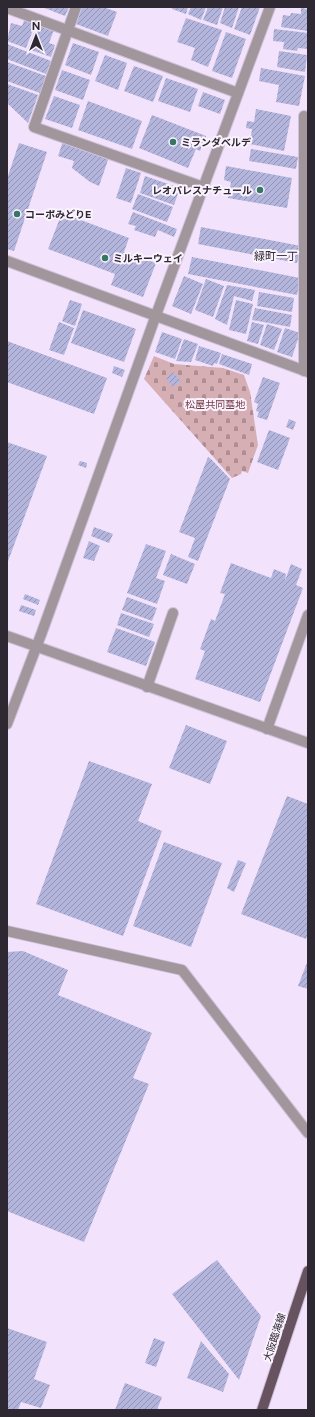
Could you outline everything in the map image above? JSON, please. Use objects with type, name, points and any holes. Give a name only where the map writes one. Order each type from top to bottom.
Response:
[{"type":"main road","name":"大阪臨海線","points":[[262,1410],[308,1270]]},
{"type":"street","points":[[76,7],[34,127],[203,187]]},
{"type":"street","points":[[7,724],[270,7]]},
{"type":"street","points":[[7,8],[238,93]]},
{"type":"street","points":[[7,261],[306,371],[304,116],[308,117]]},
{"type":"street","points":[[147,687],[173,613]]},
{"type":"street","points":[[267,729],[308,615]]},
{"type":"street","points":[[7,636],[36,648],[308,743]]},
{"type":"street","points":[[7,931],[182,970],[308,1133]]},
{"type":"green space","name":"松屋共同墓地","points":[[154,356],[174,364],[223,368],[244,375],[250,392],[258,445],[248,473],[242,471],[241,474],[232,478],[144,379]]},
{"type":"building","points":[[42,7],[69,7],[65,16]]},
{"type":"building","points":[[82,7],[103,7],[117,12],[108,36],[76,24]]},
{"type":"building","points":[[172,7],[188,7],[186,14],[172,9]]},
{"type":"building","points":[[191,7],[206,7],[201,20],[188,14]]},
{"type":"building","points":[[208,7],[223,7],[217,25],[203,20]]},
{"type":"building","points":[[225,7],[239,7],[232,28],[220,23]]},
{"type":"building","points":[[242,7],[260,7],[250,35],[234,29]]},
{"type":"building","points":[[301,8],[308,9],[308,31],[281,27],[283,15],[290,16],[291,13],[301,14]]},
{"type":"building","points":[[25,18],[36,22],[26,48],[7,41],[11,23],[22,26]]},
{"type":"building","points":[[186,18],[222,30],[208,67],[191,60],[195,48],[177,42]]},
{"type":"building","points":[[38,23],[54,30],[49,43],[55,45],[51,57],[28,49]]},
{"type":"building","points":[[274,29],[308,33],[308,49],[298,48],[297,51],[283,49],[284,42],[273,41]]},
{"type":"building","points":[[226,32],[246,39],[232,78],[212,71]]},
{"type":"building","points":[[73,43],[99,52],[91,75],[65,65]]},
{"type":"building","points":[[7,44],[51,61],[46,74],[7,59]]},
{"type":"building","points":[[279,51],[307,55],[305,72],[277,67]]},
{"type":"building","points":[[105,55],[127,63],[118,90],[95,81]]},
{"type":"building","points":[[7,62],[46,76],[40,93],[7,81]]},
{"type":"building","points":[[134,66],[163,76],[153,102],[124,91]]},
{"type":"building","points":[[261,68],[305,76],[299,106],[276,102],[279,85],[259,81]]},
{"type":"building","points":[[62,70],[90,80],[83,100],[55,90]]},
{"type":"building","points":[[166,78],[198,89],[190,112],[158,101]]},
{"type":"building","points":[[7,84],[38,95],[28,123],[7,103]]},
{"type":"building","points":[[203,92],[225,100],[220,114],[198,106]]},
{"type":"building","points":[[54,96],[80,105],[72,128],[45,119]]},
{"type":"building","points":[[88,101],[142,121],[132,149],[78,130]]},
{"type":"building","points":[[256,109],[291,116],[284,151],[250,144],[252,129],[246,128],[247,121],[254,122]]},
{"type":"building","name":"ミランダベルデ","points":[[152,115],[206,136],[200,151],[196,149],[188,168],[139,148]]},
{"type":"building","points":[[63,141],[109,157],[99,186],[90,182],[72,168],[74,161],[58,156]]},
{"type":"building","name":"コーポみどりE","points":[[19,143],[47,152],[14,251],[7,249],[7,179]]},
{"type":"building","points":[[251,149],[298,157],[296,169],[249,161]]},
{"type":"building","name":"レオパレスナチュール","points":[[226,166],[292,178],[287,208],[228,198],[231,182],[224,180]]},
{"type":"building","points":[[126,168],[141,173],[131,203],[116,198]]},
{"type":"building","points":[[145,176],[180,188],[174,205],[140,193]]},
{"type":"building","points":[[138,194],[173,207],[167,222],[132,209]]},
{"type":"building","points":[[133,212],[177,229],[174,237],[158,230],[155,237],[134,230],[136,226],[128,224]]},
{"type":"building","name":"ミルキーウェイ","points":[[62,213],[129,238],[124,252],[156,263],[143,297],[111,285],[115,274],[48,249]]},
{"type":"building","points":[[201,227],[301,246],[297,263],[198,244]]},
{"type":"building","points":[[192,257],[300,278],[297,295],[188,274]]},
{"type":"building","points":[[184,276],[203,284],[191,314],[172,306]]},
{"type":"building","points":[[206,279],[224,286],[213,317],[195,310]]},
{"type":"building","points":[[227,285],[255,290],[252,301],[234,296],[227,325],[215,319]]},
{"type":"building","points":[[259,292],[294,298],[292,312],[257,306]]},
{"type":"building","points":[[70,300],[82,304],[75,326],[62,321]]},
{"type":"building","points":[[236,300],[253,304],[246,334],[229,330]]},
{"type":"building","points":[[255,308],[292,315],[290,327],[252,320]]},
{"type":"building","points":[[83,310],[136,329],[124,362],[71,343]]},
{"type":"building","points":[[59,322],[74,328],[64,355],[49,350]]},
{"type":"building","points":[[252,322],[264,325],[258,344],[247,341]]},
{"type":"building","points":[[267,324],[282,329],[274,350],[260,345]]},
{"type":"building","points":[[285,328],[300,333],[292,357],[277,352]]},
{"type":"building","points":[[162,332],[182,339],[175,359],[155,352]]},
{"type":"building","points":[[184,339],[198,344],[191,362],[176,361]]},
{"type":"building","points":[[7,341],[107,378],[94,414],[7,382]]},
{"type":"building","points":[[199,346],[221,353],[217,364],[214,363],[213,366],[195,360]]},
{"type":"building","points":[[222,354],[252,364],[249,375],[219,364]]},
{"type":"building","points":[[114,366],[125,370],[122,377],[112,373]]},
{"type":"building","points":[[173,372],[181,381],[173,387],[166,378]]},
{"type":"building","points":[[263,377],[280,383],[267,420],[257,417],[259,412],[256,411],[258,404],[254,402]]},
{"type":"building","points":[[289,419],[296,422],[293,430],[286,427]]},
{"type":"building","points":[[269,430],[290,438],[278,470],[257,462]]},
{"type":"building","points":[[7,442],[47,456],[7,564]]},
{"type":"building","points":[[208,457],[230,479],[198,561],[188,557],[195,538],[179,532]]},
{"type":"building","points":[[80,461],[87,463],[86,468],[78,465]]},
{"type":"building","points":[[94,527],[113,534],[109,543],[91,536]]},
{"type":"building","points":[[89,541],[100,546],[94,561],[83,558]]},
{"type":"building","points":[[146,544],[166,551],[156,578],[165,581],[157,604],[127,593]]},
{"type":"building","points":[[171,554],[195,564],[187,584],[163,575]]},
{"type":"building","points":[[231,563],[271,578],[274,569],[286,574],[285,581],[291,564],[302,569],[296,585],[303,588],[260,702],[195,679],[205,651],[200,649],[211,619],[215,621],[225,594],[220,593]]},
{"type":"building","points":[[25,594],[40,600],[38,605],[23,599]]},
{"type":"building","points":[[127,597],[157,608],[152,621],[122,610]]},
{"type":"building","points":[[21,605],[36,610],[34,616],[19,611]]},
{"type":"building","points":[[121,613],[154,624],[149,637],[117,625]]},
{"type":"building","points":[[116,628],[155,642],[146,666],[107,652]]},
{"type":"building","points":[[186,725],[227,741],[210,784],[169,768]]},
{"type":"building","points":[[89,761],[152,784],[138,821],[162,831],[123,936],[36,904]]},
{"type":"building","points":[[287,796],[308,804],[308,935],[306,939],[241,914]]},
{"type":"building","points":[[164,842],[222,863],[191,947],[133,926]]},
{"type":"building","points":[[238,860],[246,863],[234,892],[227,888]]},
{"type":"building","points":[[23,951],[68,970],[58,995],[152,1033],[133,1078],[149,1084],[84,1242],[7,1211],[7,952]]},
{"type":"building","points":[[308,960],[308,989],[298,986]]},
{"type":"building","points":[[217,1260],[261,1316],[239,1380],[172,1294]]},
{"type":"building","points":[[7,1328],[47,1342],[34,1379],[50,1385],[41,1408],[21,1402],[18,1410],[7,1410]]},
{"type":"building","points":[[154,1338],[165,1342],[156,1367],[145,1363]]},
{"type":"building","points":[[201,1341],[229,1374],[223,1392],[187,1378]]},
{"type":"building","points":[[125,1383],[162,1397],[157,1410],[115,1410]]},
{"type":"place","name":"ミランダベルデ","points":[[173,142]]},
{"type":"place","name":"レオパレスナチュール","points":[[260,190]]},
{"type":"place","name":"コーポみどりE","points":[[17,214]]},
{"type":"place","name":"ミルキーウェイ","points":[[105,258]]},
{"type":"district","name":"緑町一丁","points":[[276,256]]}]
